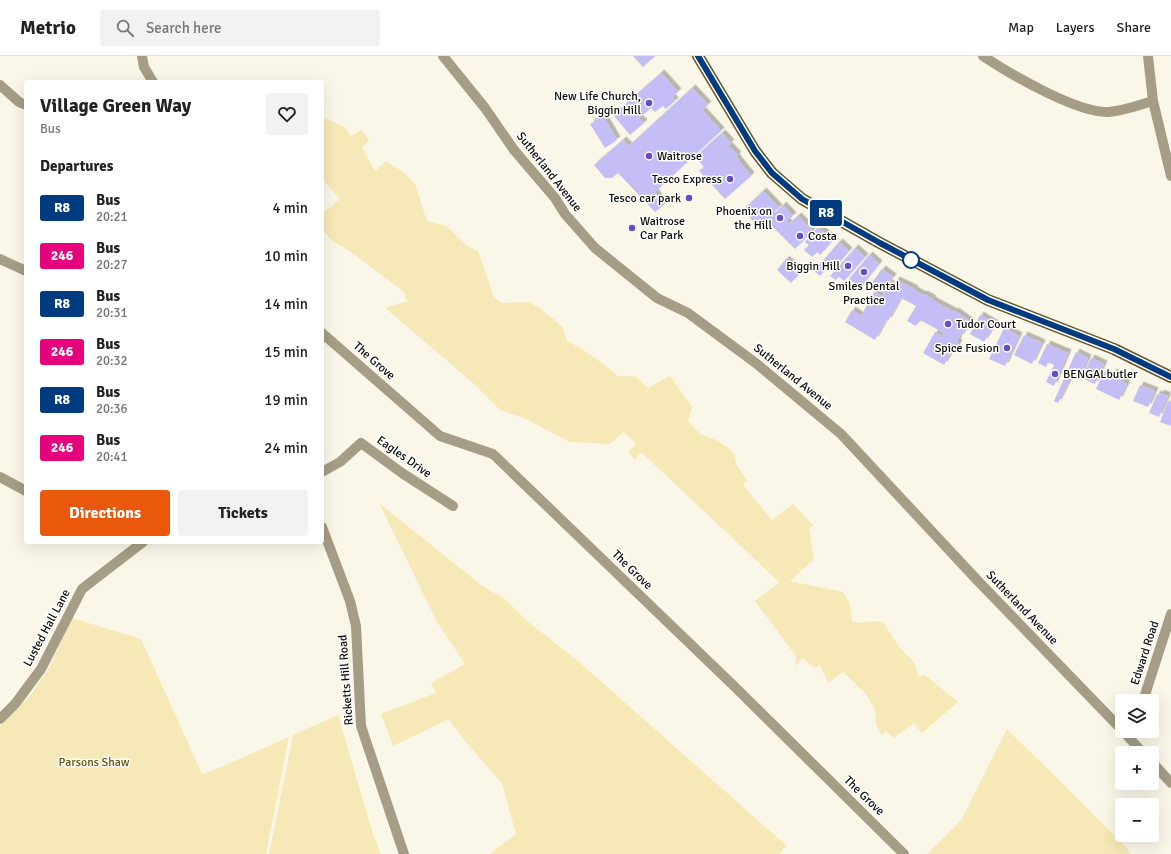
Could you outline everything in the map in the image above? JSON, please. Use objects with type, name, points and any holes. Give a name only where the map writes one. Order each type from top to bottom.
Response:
[{"type":"main road","points":[[698,56],[755,151],[772,173],[802,199],[885,246],[988,300],[1114,349],[1171,377]]},
{"type":"street","points":[[142,56],[144,67],[152,80]]},
{"type":"street","name":"Sutherland Avenue","points":[[443,56],[485,108],[514,150],[555,198],[565,214],[595,248],[658,298],[688,313],[757,364],[841,434],[984,586],[1115,722]]},
{"type":"street","points":[[983,56],[998,66],[1066,101],[1097,111],[1109,112],[1121,110],[1153,101]]},
{"type":"street","points":[[1148,56],[1153,101],[1171,176]]},
{"type":"street","points":[[0,85],[19,102],[24,104]]},
{"type":"street","points":[[0,259],[24,270]]},
{"type":"street","name":"The Grove","points":[[324,335],[440,436],[493,454],[735,687],[904,854]]},
{"type":"street","name":"Eagles Drive","points":[[324,471],[340,462],[361,443],[402,473],[453,506]]},
{"type":"street","points":[[0,478],[24,490]]},
{"type":"street","name":"Ricketts Hill Road","points":[[324,532],[350,601],[356,626],[361,726],[404,854]]},
{"type":"street","name":"Lusted Hall Lane","points":[[0,719],[15,704],[41,669],[82,589],[136,544]]},
{"type":"street","name":"Edward Road","points":[[1145,694],[1171,614]]},
{"type":"street","points":[[1159,770],[1171,783]]},
{"type":"green space","points":[[324,118],[345,127],[351,136],[362,130],[369,140],[362,148],[375,171],[386,161],[403,172],[415,184],[427,221],[446,226],[467,246],[478,251],[494,297],[501,303],[529,302],[541,309],[563,327],[567,341],[594,357],[618,376],[635,376],[648,388],[670,376],[692,407],[688,421],[700,434],[716,440],[734,453],[736,464],[747,480],[743,485],[772,520],[793,504],[814,526],[809,528],[814,559],[790,581],[843,592],[850,604],[852,621],[858,623],[872,621],[883,622],[899,647],[915,663],[918,676],[925,675],[958,702],[922,733],[914,723],[894,738],[886,731],[882,736],[876,724],[875,710],[866,694],[843,672],[828,683],[820,665],[814,668],[803,658],[795,666],[796,656],[755,601],[779,582],[641,452],[635,460],[628,452],[636,444],[624,432],[610,444],[570,442],[526,419],[500,410],[473,383],[385,308],[407,301],[403,291],[351,252],[334,242],[324,232],[324,212],[340,199],[324,181]]},
{"type":"green space","points":[[379,503],[481,585],[506,600],[527,621],[579,662],[787,846],[779,854],[489,854],[516,834],[502,784],[460,735],[449,719],[393,746],[381,714],[436,693],[431,683],[465,664],[437,622]]},
{"type":"green space","name":"Parsons Shaw","points":[[72,618],[141,639],[202,774],[289,737],[266,854],[0,854],[0,726],[30,696],[49,668]]},
{"type":"green space","points":[[338,715],[373,834],[381,854],[269,854],[293,735]]},
{"type":"green space","points":[[1007,729],[1115,836],[1115,842],[1121,842],[1131,854],[927,854],[962,819]]},
{"type":"building","points":[[633,56],[655,56],[643,67]]},
{"type":"building","name":"New Life Church, Biggin Hill","points":[[661,73],[678,92],[672,97],[675,101],[666,109],[663,106],[655,112],[651,108],[639,118],[644,123],[630,135],[613,115]]},
{"type":"building","name":"Waitrose","points":[[692,88],[708,105],[702,110],[721,131],[655,192],[664,205],[655,212],[618,173],[612,178],[605,178],[594,165],[623,140],[629,146]]},
{"type":"building","points":[[603,116],[617,140],[605,148],[590,124]]},
{"type":"building","points":[[722,133],[731,143],[728,145],[738,155],[736,157],[751,176],[725,199],[699,171],[704,167],[695,157]]},
{"type":"building","points":[[763,191],[779,208],[771,214],[772,216],[783,205],[793,216],[786,221],[789,224],[798,216],[813,231],[795,249],[767,221],[759,228],[743,210]]},
{"type":"building","points":[[818,227],[833,240],[820,255],[817,252],[812,257],[804,250],[809,245],[805,242]]},
{"type":"building","points":[[839,242],[849,251],[831,272],[827,268],[820,276],[814,271]]},
{"type":"building","name":"Biggin Hill","points":[[855,248],[865,257],[844,281],[839,277],[836,280],[830,276]]},
{"type":"building","name":"Smiles Dental Practice","points":[[869,255],[879,264],[860,288],[849,279]]},
{"type":"building","points":[[786,259],[800,273],[791,283],[777,270]]},
{"type":"building","points":[[882,269],[893,277],[882,292],[871,284]]},
{"type":"building","name":"Tudor Court","points":[[896,280],[915,289],[914,290],[923,295],[924,294],[954,312],[955,311],[971,322],[964,334],[962,332],[954,353],[952,351],[944,365],[923,353],[935,332],[942,336],[944,333],[920,320],[916,326],[907,321],[916,306],[901,298],[875,340],[845,322],[852,310],[861,316],[874,292],[882,296],[889,283],[893,286]]},
{"type":"building","points":[[980,315],[995,324],[984,342],[970,334]]},
{"type":"building","name":"Spice Fusion","points":[[1004,328],[1019,336],[1005,366],[989,359]]},
{"type":"building","points":[[1024,335],[1042,343],[1032,364],[1014,355]]},
{"type":"building","points":[[1047,344],[1068,353],[1054,386],[1046,382],[1054,365],[1048,362],[1046,367],[1038,363]]},
{"type":"building","points":[[1076,352],[1088,358],[1079,379],[1072,375],[1058,403],[1054,401]]},
{"type":"building","points":[[1091,358],[1104,364],[1095,384],[1082,378]]},
{"type":"building","points":[[1104,372],[1111,376],[1113,372],[1122,376],[1120,380],[1127,384],[1119,400],[1096,389]]},
{"type":"building","points":[[1140,385],[1155,391],[1148,407],[1133,401]]},
{"type":"building","points":[[1160,393],[1168,396],[1159,417],[1149,413],[1157,394],[1160,395]]},
{"type":"building","points":[[1168,401],[1171,402],[1171,426],[1160,422]]},
{"type":"bus line","name":"R8","points":[[698,56],[755,151],[772,173],[802,199],[880,243],[988,300],[1114,349],[1171,377]]},
{"type":"place","name":"New Life Church, Biggin Hill","points":[[649,103]]},
{"type":"place","name":"Waitrose","points":[[649,156]]},
{"type":"place","name":"Tesco Express","points":[[730,179]]},
{"type":"place","name":"Tesco car park","points":[[689,198]]},
{"type":"place","name":"Phoenix on the Hill","points":[[780,218]]},
{"type":"place","name":"Waitrose Car Park","points":[[632,228]]},
{"type":"place","name":"Costa","points":[[800,236]]},
{"type":"place","name":"Biggin Hill","points":[[848,266]]},
{"type":"place","name":"Smiles Dental Practice","points":[[864,272]]},
{"type":"place","name":"Tudor Court","points":[[948,324]]},
{"type":"place","name":"Spice Fusion","points":[[1007,348]]},
{"type":"place","name":"BENGALbutler","points":[[1055,374]]}]
